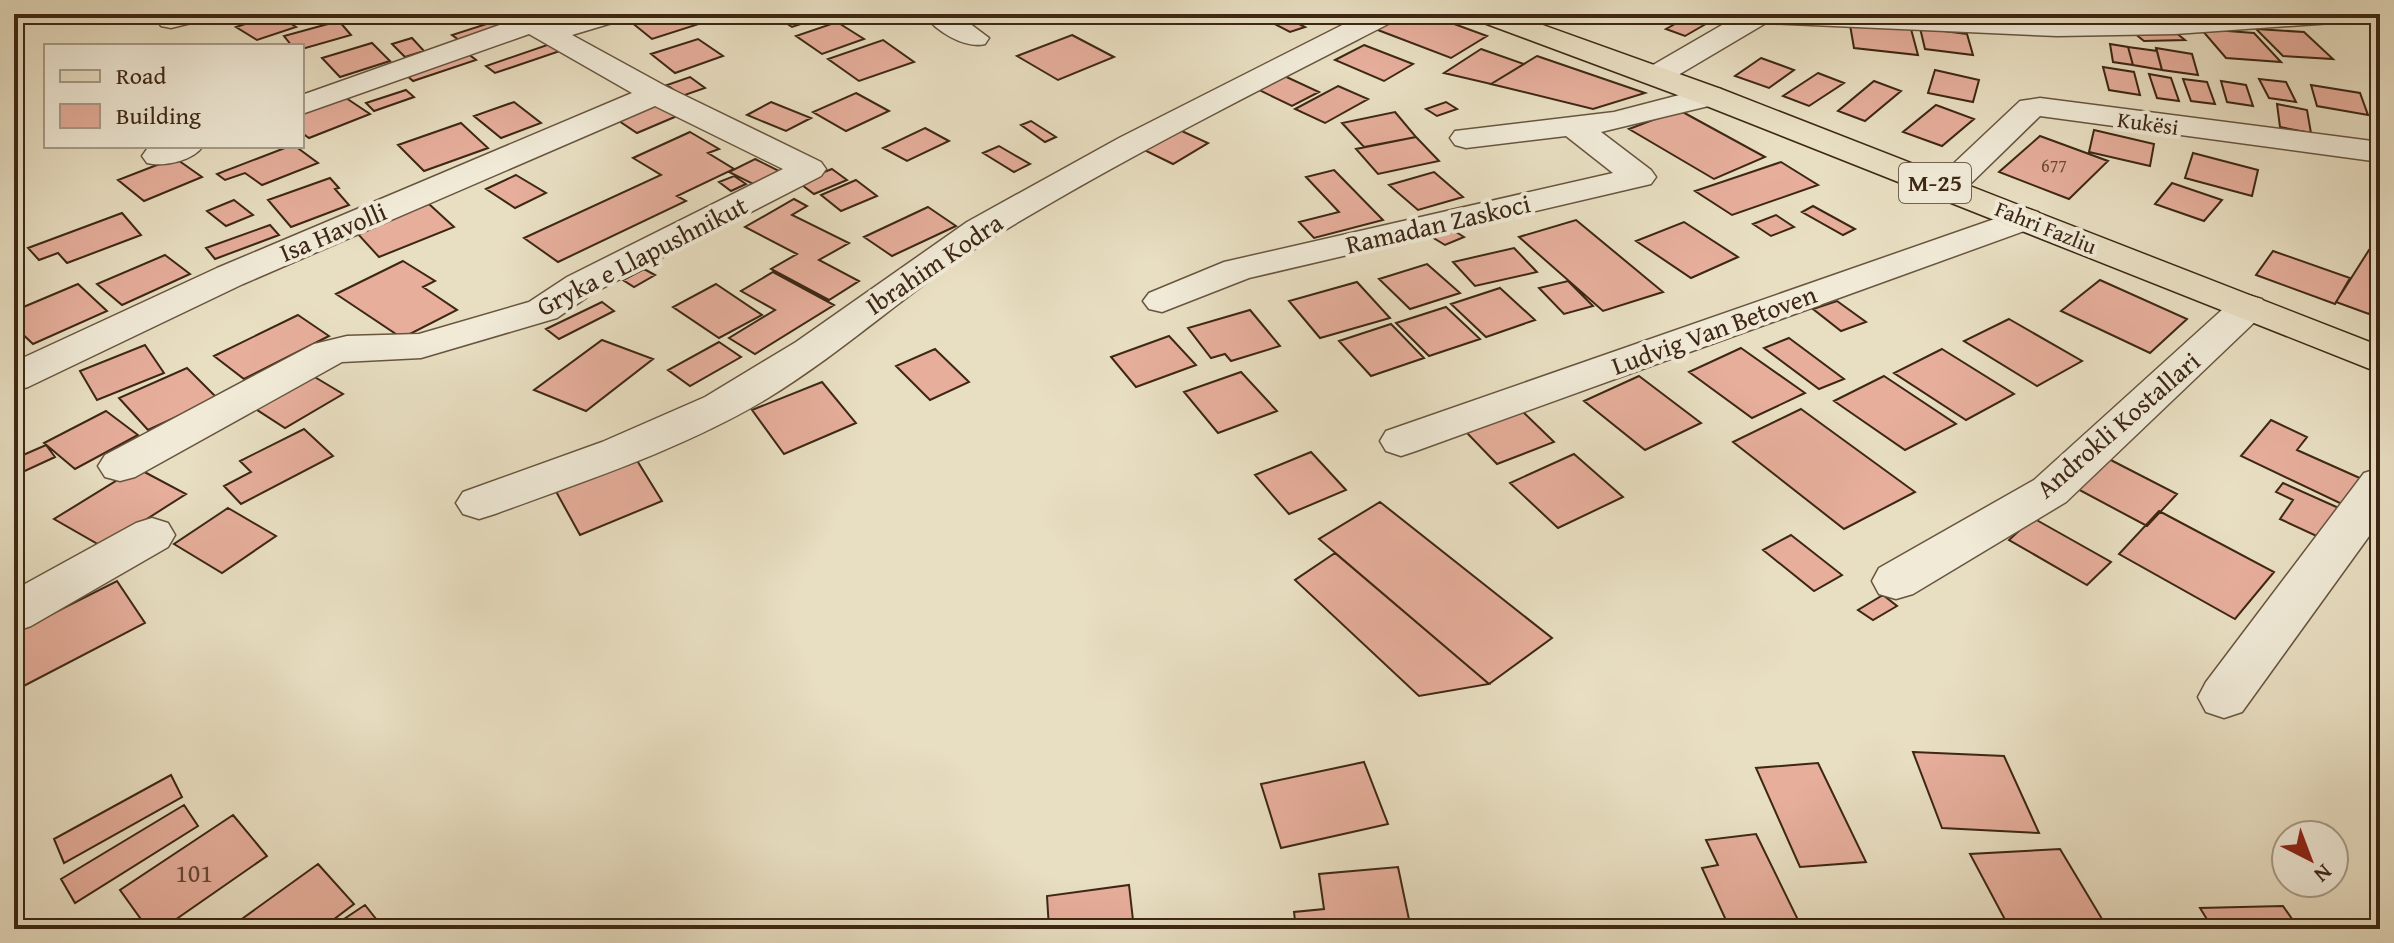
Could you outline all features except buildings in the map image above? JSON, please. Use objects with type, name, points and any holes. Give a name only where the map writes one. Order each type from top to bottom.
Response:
[{"type":"main road","name":"Fahri Fazliu","points":[[1486,14],[1657,75],[2380,360]]},
{"type":"street","points":[[304,104],[531,24],[612,14]]},
{"type":"street","points":[[938,14],[975,38]]},
{"type":"street","name":"Ibrahim Kodra","points":[[479,503],[639,443],[752,389],[931,262],[1021,206],[1192,110],[1386,14]]},
{"type":"street","points":[[1657,75],[1761,14],[2073,27],[2175,25],[2347,14]]},
{"type":"street","name":"Gryka e Llapushnikut","points":[[120,466],[328,353],[347,348],[421,346],[543,310],[580,285],[809,169],[656,94],[531,24]]},
{"type":"street","name":"Isa Havolli","points":[[14,378],[230,276],[656,94]]},
{"type":"street","points":[[1466,138],[1615,121],[1710,96]]},
{"type":"street","name":"Kukësi","points":[[1947,188],[2031,108],[2040,107],[2380,152]]},
{"type":"street","name":"Ramadan Zaskoci","points":[[1162,301],[1237,270],[1639,177],[1574,127]]},
{"type":"street","name":"Ludvig Van Betoven","points":[[1401,441],[2026,219]]},
{"type":"street","name":"Androkli Kostallari","points":[[1896,581],[2050,491],[2248,307]]},
{"type":"street","points":[[2224,697],[2375,495],[2380,484]]},
{"type":"street","points":[[14,613],[152,535]]}]
